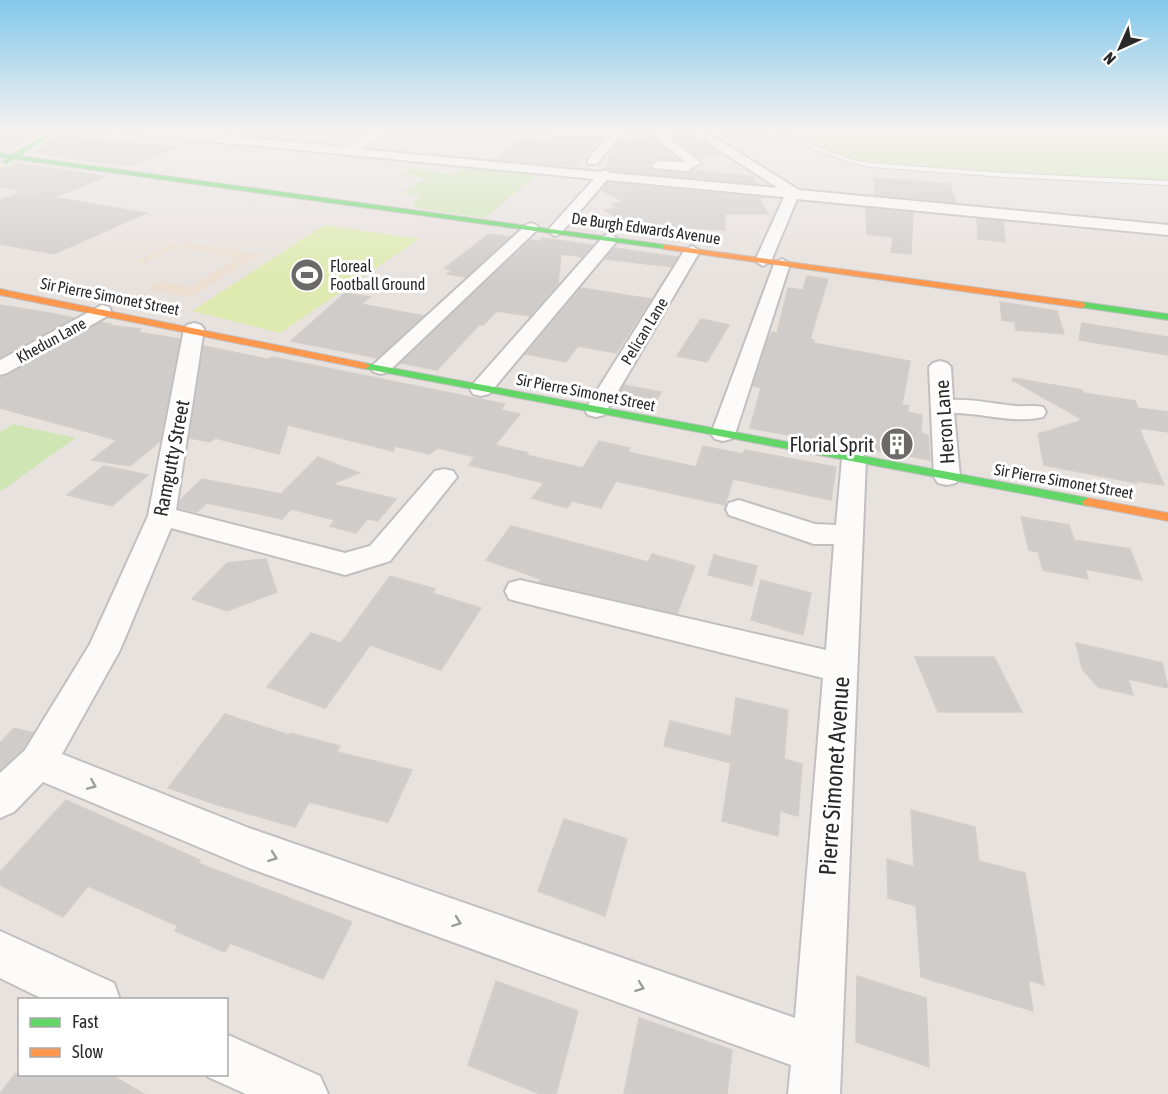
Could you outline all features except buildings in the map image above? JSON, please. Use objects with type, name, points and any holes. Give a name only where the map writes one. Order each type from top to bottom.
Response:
[{"type":"street","name":"De Burgh Edwards Avenue","points":[[165,180],[555,231],[1168,317]]},
{"type":"street","points":[[555,231],[587,180]]},
{"type":"street","points":[[706,180],[793,192],[1168,230]]},
{"type":"street","points":[[774,180],[793,192]]},
{"type":"street","points":[[723,434],[793,192]]},
{"type":"street","points":[[381,368],[531,228]]},
{"type":"street","points":[[481,388],[610,239]]},
{"type":"street","name":"Pelican Lane","points":[[596,410],[692,251]]},
{"type":"street","name":"Sir Pierre Simonet Street","points":[[0,292],[481,388],[1168,517]]},
{"type":"street","name":"Khedun Lane","points":[[0,369],[102,312]]},
{"type":"street","name":"Ramgutty Street","points":[[0,799],[38,762],[104,650],[162,516],[194,329]]},
{"type":"street","name":"Heron Lane","points":[[940,367],[948,477]]},
{"type":"street","points":[[944,407],[975,406],[1008,412],[1035,412]]},
{"type":"street","name":"Pierre Simonet Avenue","points":[[814,1094],[854,459]]},
{"type":"street","points":[[162,516],[345,564],[380,554],[444,477]]},
{"type":"street","points":[[739,509],[814,534],[848,535]]},
{"type":"street","points":[[520,591],[841,668]]},
{"type":"street","points":[[38,762],[249,848],[816,1050]]},
{"type":"street","points":[[0,954],[96,998]]},
{"type":"street","points":[[228,1060],[302,1094]]},
{"type":"lane","points":[[1099,180],[1168,183]]},
{"type":"shaded area","points":[[185,242],[262,254],[190,297],[145,289],[160,281],[191,286],[238,258],[176,247],[144,264],[134,262],[170,243],[180,245]]},
{"type":"green space","points":[[423,180],[530,180],[485,218],[415,208],[413,202],[421,196],[401,193]]},
{"type":"green space","name":"Floreal Football Ground","points":[[324,225],[419,239],[280,333],[192,311]]},
{"type":"green space","points":[[13,424],[75,438],[0,492],[0,432]]},
{"type":"traffic: fast","points":[[181,180],[666,247]]},
{"type":"traffic: fast","points":[[1082,305],[1168,317]]},
{"type":"traffic: fast","points":[[365,366],[1088,502]]},
{"type":"traffic: slow","points":[[666,247],[1082,305]]},
{"type":"traffic: slow","points":[[0,292],[365,366]]},
{"type":"traffic: slow","points":[[1088,502],[1168,517]]},
{"type":"place","name":"Floreal Football Ground","points":[[307,275]]},
{"type":"place","name":"Florial Sprit","points":[[897,444]]}]
